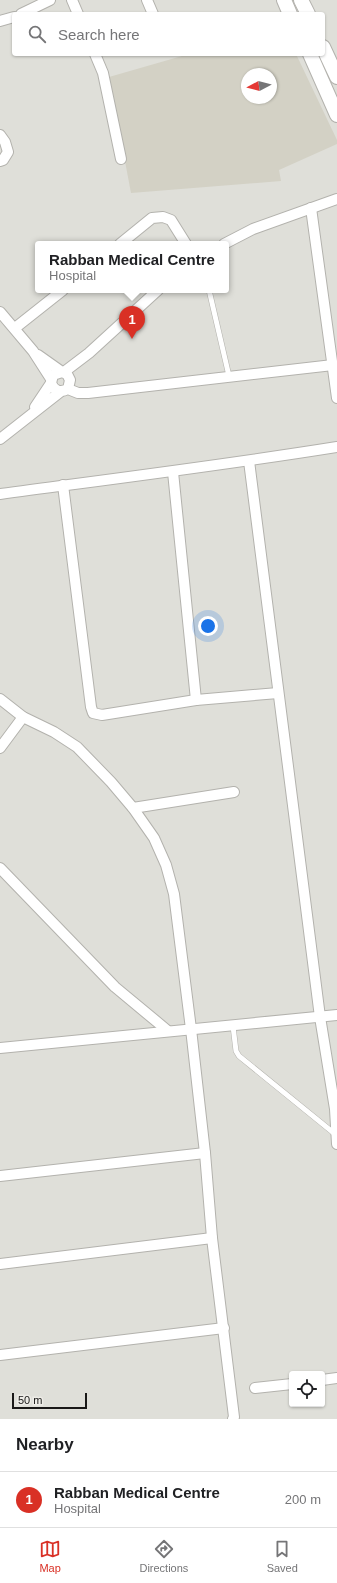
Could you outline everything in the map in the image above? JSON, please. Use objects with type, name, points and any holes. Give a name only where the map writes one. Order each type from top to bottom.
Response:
[{"type":"main road","points":[[284,0],[289,12]]},
{"type":"main road","points":[[301,0],[307,12]]},
{"type":"main road","points":[[323,82],[337,77],[325,51]]},
{"type":"main road","points":[[311,56],[337,115]]},
{"type":"street","points":[[26,12],[50,0]]},
{"type":"street","points":[[72,0],[77,12]]},
{"type":"street","points":[[147,0],[152,12]]},
{"type":"street","points":[[0,21],[12,18]]},
{"type":"street","points":[[96,56],[103,74],[121,159]]},
{"type":"street","points":[[0,135],[5,142],[8,152],[3,160],[0,161]]},
{"type":"street","points":[[229,241],[253,229],[337,199]]},
{"type":"street","points":[[311,208],[337,398]]},
{"type":"street","points":[[124,241],[152,218],[163,217],[171,220],[184,241]]},
{"type":"street","points":[[15,328],[59,293]]},
{"type":"street","points":[[30,414],[51,381],[53,375],[63,372],[89,353],[155,293]]},
{"type":"street","points":[[2,316],[15,328],[33,351],[56,390],[66,387],[78,393],[88,393],[333,365]]},
{"type":"street","points":[[33,351],[69,377],[66,387]]},
{"type":"street","points":[[0,439],[66,387],[89,353]]},
{"type":"street","points":[[0,494],[173,472],[337,448]]},
{"type":"street","points":[[249,461],[320,1017],[334,1109],[336,1139]]},
{"type":"street","points":[[173,472],[196,700]]},
{"type":"street","points":[[63,485],[91,707],[93,713],[102,715],[196,700],[278,693]]},
{"type":"street","points":[[0,699],[23,716],[54,732],[77,747],[134,808],[154,838],[166,865],[174,894],[191,1029],[205,1153],[212,1238],[234,1417],[232,1419]]},
{"type":"street","points":[[0,748],[23,716]]},
{"type":"street","points":[[134,808],[234,792]]},
{"type":"street","points":[[0,868],[115,987],[168,1031]]},
{"type":"street","points":[[0,1048],[337,1015]]},
{"type":"street","points":[[0,1176],[205,1153]]},
{"type":"street","points":[[0,1264],[212,1238]]},
{"type":"street","points":[[0,1355],[224,1328]]},
{"type":"street","points":[[325,1380],[337,1378]]},
{"type":"street","points":[[256,1388],[289,1384]]},
{"type":"lane","points":[[209,293],[229,376]]},
{"type":"lane","points":[[233,1026],[236,1051],[239,1056],[336,1139]]},
{"type":"shaded area","points":[[182,56],[297,56],[337,140],[337,144],[279,170],[281,181],[131,193],[109,77]]},
{"type":"place","name":"Rabban Medical Centre","points":[[132,339]]}]
